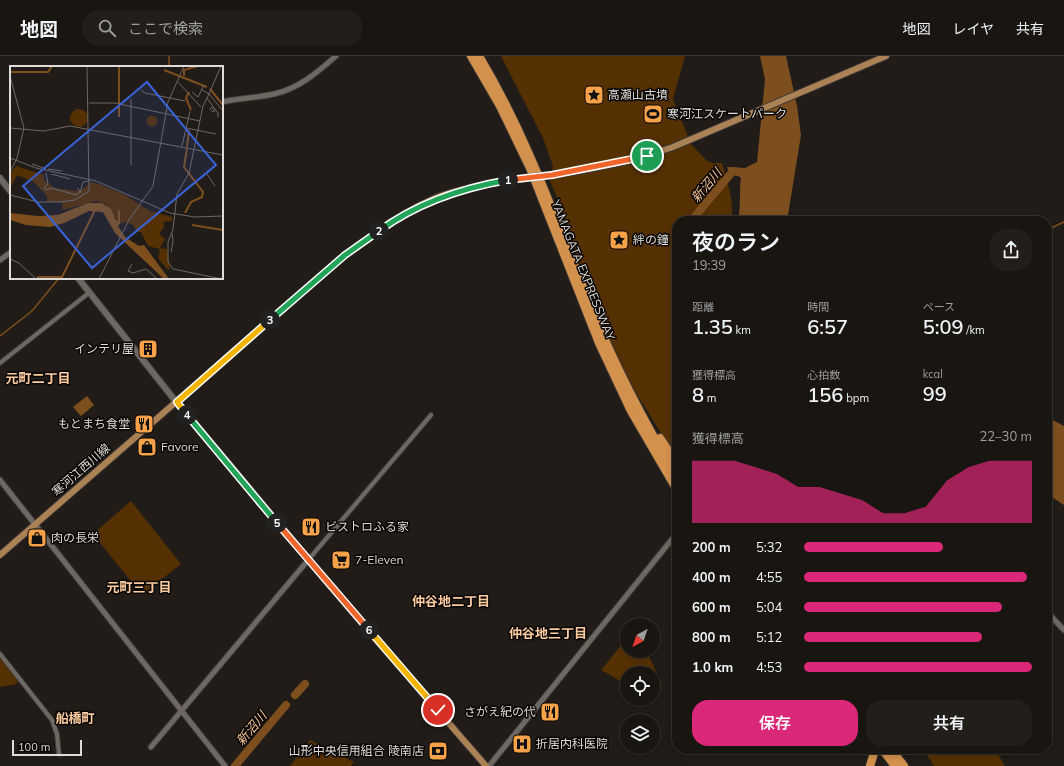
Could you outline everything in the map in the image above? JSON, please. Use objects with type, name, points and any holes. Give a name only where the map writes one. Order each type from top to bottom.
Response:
[{"type":"highway","name":"YAMAGATA EXPRESSWAY","points":[[471,56],[500,106],[530,168],[631,411],[672,481]]},
{"type":"highway","name":"YAMAGATA EXPRESSWAY","points":[[479,56],[506,103],[536,167],[596,328]]},
{"type":"highway","name":"YAMAGATA EXPRESSWAY","points":[[601,340],[672,467]]},
{"type":"highway","points":[[625,383],[672,455]]},
{"type":"highway","points":[[870,766],[874,754]]},
{"type":"highway","points":[[886,754],[894,766]]},
{"type":"highway","points":[[895,754],[904,766]]},
{"type":"highway","points":[[902,754],[910,766]]},
{"type":"main road","name":"寒河江西川線","points":[[0,555],[345,255],[385,226],[438,198],[475,187],[619,163],[660,152],[886,56]]},
{"type":"main road","points":[[0,178],[10,191]]},
{"type":"main road","points":[[79,279],[177,402],[355,615],[488,766]]},
{"type":"street","points":[[223,102],[274,94],[284,91],[299,84],[317,72],[336,56]]},
{"type":"street","points":[[0,260],[10,253]]},
{"type":"street","points":[[0,363],[90,292]]},
{"type":"street","points":[[151,747],[431,415]]},
{"type":"street","points":[[0,480],[225,766]]},
{"type":"street","points":[[488,766],[672,538]]},
{"type":"street","points":[[1052,617],[1064,630]]},
{"type":"street","points":[[0,654],[52,720],[57,734],[59,754]]},
{"type":"shaded area","points":[[501,56],[685,56],[673,99],[691,144],[706,160],[712,163],[722,163],[730,192],[732,214],[732,216],[672,216],[672,451],[633,388],[618,360],[588,287],[562,209],[550,181],[553,166],[543,138]]},
{"type":"shaded area","points":[[760,56],[786,56],[797,106],[801,135],[788,216],[738,216],[741,178],[735,174],[731,179],[727,167],[745,168],[757,162],[765,79]]},
{"type":"shaded area","points":[[87,396],[94,405],[81,416],[73,407]]},
{"type":"shaded area","points":[[1052,420],[1064,426],[1064,505],[1052,497]]},
{"type":"shaded area","points":[[131,501],[181,564],[142,595],[93,534]]},
{"type":"shaded area","points":[[620,647],[620,658],[650,658],[653,666],[620,666],[620,681],[601,670]]},
{"type":"shaded area","points":[[0,658],[18,681],[16,684],[0,687]]},
{"type":"shaded area","points":[[310,740],[354,762],[351,766],[290,766]]},
{"type":"shaded area","points":[[926,754],[998,754],[1005,766],[934,766]]},
{"type":"waterway","points":[[169,56],[169,66]]},
{"type":"waterway","name":"新沼川","points":[[695,216],[733,171],[739,172]]},
{"type":"waterway","points":[[1052,228],[1064,222]]},
{"type":"waterway","points":[[0,336],[32,311],[58,279]]},
{"type":"waterway","name":"新沼川","points":[[295,695],[305,684]]},
{"type":"waterway","name":"新沼川","points":[[235,766],[286,705]]},
{"type":"place","name":"高瀬山古墳","points":[[594,95]]},
{"type":"place","name":"寒河江スケートパーク","points":[[653,114]]},
{"type":"place","name":"絆の鐘","points":[[619,240]]},
{"type":"place","name":"インテリ屋","points":[[148,349]]},
{"type":"place","name":"もとまち食堂","points":[[144,424]]},
{"type":"place","name":"Favore","points":[[147,447]]},
{"type":"place","name":"ビストロふる家","points":[[311,527]]},
{"type":"place","name":"肉の長栄","points":[[37,538]]},
{"type":"place","name":"7-Eleven","points":[[341,560]]},
{"type":"place","name":"さがえ紀の代","points":[[550,712]]},
{"type":"place","name":"折居内科医院","points":[[522,744]]},
{"type":"place","name":"山形中央信用組合 陵南店","points":[[438,751]]},
{"type":"district","name":"元町二丁目","points":[[38,378]]},
{"type":"district","name":"元町三丁目","points":[[139,587]]},
{"type":"district","name":"仲谷地二丁目","points":[[451,601]]},
{"type":"district","name":"仲谷地三丁目","points":[[548,633]]},
{"type":"district","name":"船橋町","points":[[75,718]]},
{"type":"route","points":[[438,710],[277,523],[177,402],[345,255],[385,226],[404,215],[438,198],[475,187],[619,163],[647,156]]}]
